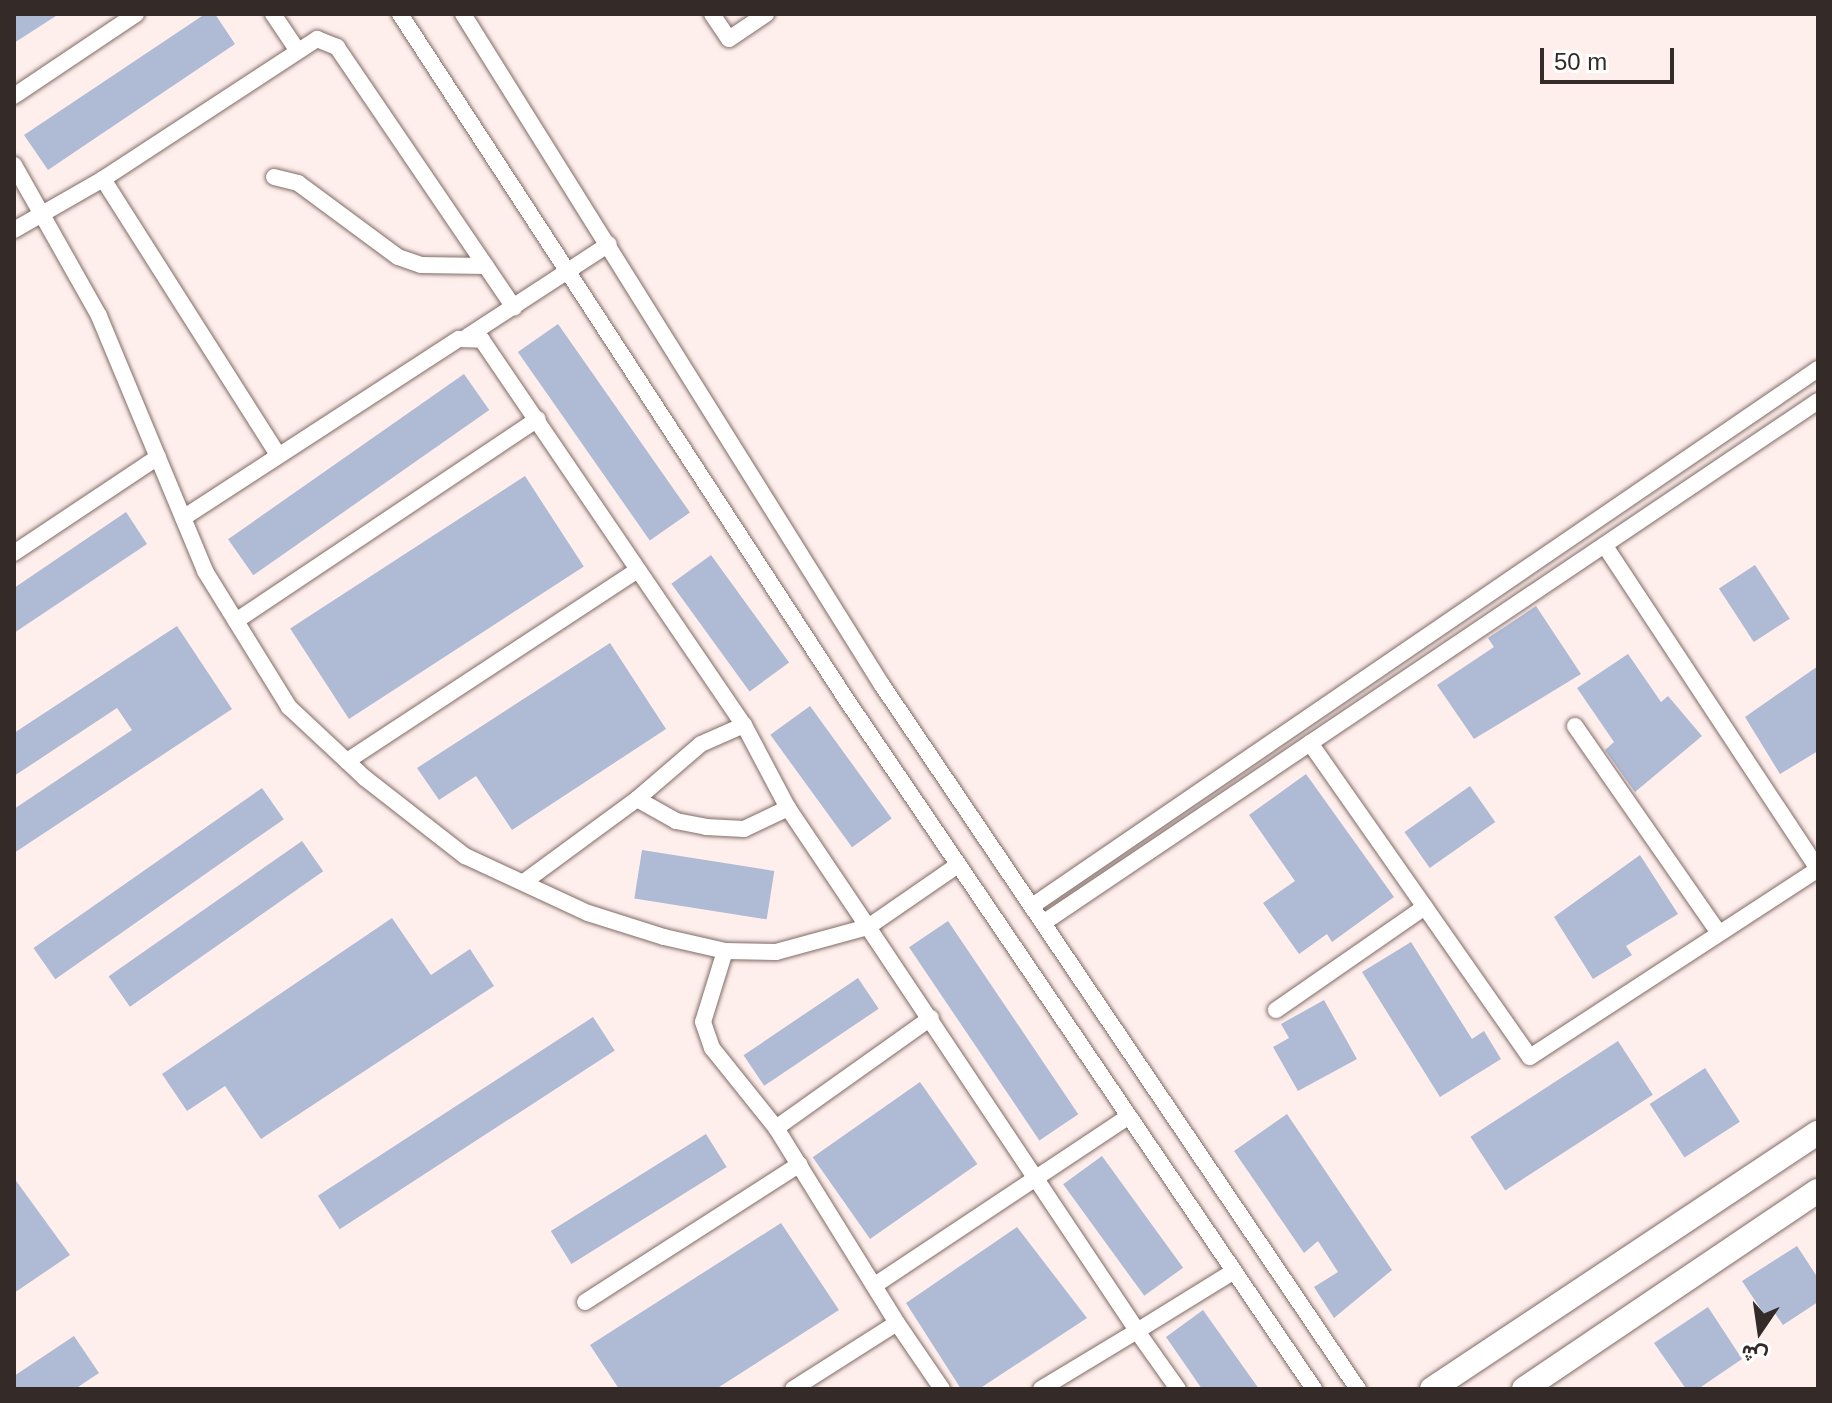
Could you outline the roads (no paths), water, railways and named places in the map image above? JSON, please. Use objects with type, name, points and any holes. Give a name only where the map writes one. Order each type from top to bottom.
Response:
[{"type":"street","points":[[14,96],[136,14]]},
{"type":"street","points":[[273,14],[295,47]]},
{"type":"street","points":[[400,14],[571,269],[958,865],[1314,1389]]},
{"type":"street","points":[[463,14],[882,685],[1358,1389]]},
{"type":"street","points":[[712,14],[729,39],[766,14]]},
{"type":"street","points":[[14,230],[103,179],[295,47],[317,39],[337,47],[514,307]]},
{"type":"street","points":[[14,165],[99,316],[183,518],[236,621],[289,707],[347,761],[465,856],[588,913],[725,951],[776,952],[868,927],[958,865]]},
{"type":"street","points":[[274,177],[298,183],[398,257],[421,265],[486,266]]},
{"type":"street","points":[[103,179],[278,455]]},
{"type":"street","points":[[183,518],[609,244]]},
{"type":"street","points":[[468,336],[487,344],[538,419],[636,571],[744,725],[788,808],[1178,1389]]},
{"type":"street","points":[[1032,906],[1818,369]]},
{"type":"street","points":[[1043,923],[1818,401]]},
{"type":"street","points":[[236,621],[538,419]]},
{"type":"street","points":[[14,553],[158,457]]},
{"type":"street","points":[[1310,743],[1530,1057],[1818,869],[1604,545]]},
{"type":"street","points":[[347,761],[636,571]]},
{"type":"street","points":[[524,882],[637,799],[701,744],[744,725]]},
{"type":"street","points":[[1575,726],[1719,933]]},
{"type":"street","points":[[637,799],[676,821],[706,827],[744,829],[788,808]]},
{"type":"street","points":[[1276,1010],[1425,907]]},
{"type":"street","points":[[725,951],[703,1022],[712,1048],[776,1128],[878,1283],[897,1323],[942,1389]]},
{"type":"street","points":[[776,1128],[931,1018]]},
{"type":"street","points":[[878,1283],[1129,1116]]},
{"type":"street","points":[[1432,1389],[1818,1133]]},
{"type":"street","points":[[585,1302],[800,1164]]},
{"type":"street","points":[[1524,1389],[1818,1191]]},
{"type":"street","points":[[1041,1389],[1234,1271]]},
{"type":"street","points":[[793,1389],[897,1323]]}]
